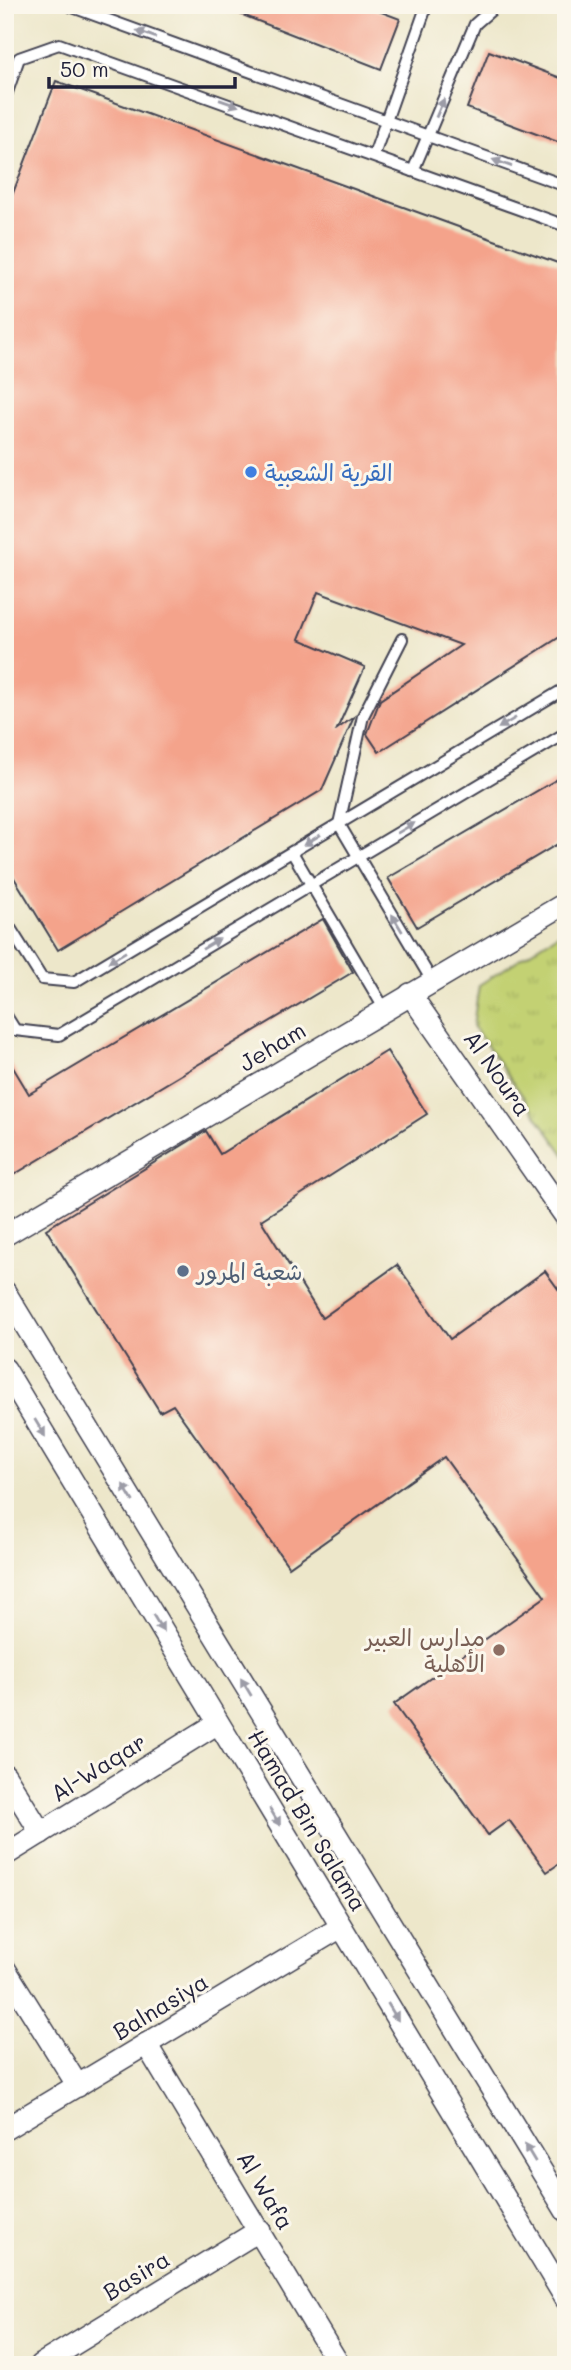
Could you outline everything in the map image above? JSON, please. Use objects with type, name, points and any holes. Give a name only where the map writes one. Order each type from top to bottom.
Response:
[{"type":"street","name":"Jeham","points":[[5,1235],[566,903]]},
{"type":"street","name":"Al Noura","points":[[410,994],[566,1217]]},
{"type":"street","name":"Hamad Bin Salama","points":[[5,1292],[566,2211]]},
{"type":"street","name":"Hamad Bin Salama","points":[[5,1369],[566,2299]]},
{"type":"street","name":"Al-Waqar","points":[[5,1855],[218,1723]]},
{"type":"street","points":[[5,1775],[41,1833]]},
{"type":"street","name":"Balnasiya","points":[[5,2129],[341,1927]]},
{"type":"street","points":[[5,1969],[78,2086]]},
{"type":"street","name":"Al Wafa","points":[[146,2044],[339,2365]]},
{"type":"street","name":"Basira","points":[[40,2365],[260,2230]]},
{"type":"lane","points":[[67,5],[566,186]]},
{"type":"lane","points":[[374,155],[424,13],[422,5]]},
{"type":"lane","points":[[413,170],[475,24],[497,5]]},
{"type":"lane","points":[[5,98],[19,58],[59,44],[566,226]]},
{"type":"lane","points":[[401,639],[363,716],[339,824],[432,981]]},
{"type":"lane","points":[[5,920],[41,979],[75,982],[566,688]]},
{"type":"lane","points":[[5,1014],[15,1030],[59,1035],[566,733]]},
{"type":"lane","points":[[292,852],[384,1010]]},
{"type":"green space","points":[[566,929],[566,1157],[473,1026],[479,985]]},
{"type":"building","points":[[217,5],[363,5],[400,19],[381,69]]},
{"type":"building","points":[[489,51],[566,80],[566,145],[467,108]]},
{"type":"building","points":[[56,81],[566,266],[566,633],[379,752],[367,734],[380,700],[461,645],[318,592],[299,639],[365,667],[337,729],[354,717],[322,790],[58,950],[5,863],[5,214]]},
{"type":"building","points":[[566,774],[566,839],[417,927],[388,878]]},
{"type":"building","points":[[323,919],[353,972],[5,1180],[5,1054],[29,1094]]},
{"type":"building","name":"مدارس العبير الأهلية","points":[[387,1051],[427,1114],[261,1220],[322,1318],[397,1265],[450,1339],[545,1271],[566,1300],[566,1859],[547,1872],[509,1820],[488,1835],[394,1704],[545,1597],[444,1457],[289,1567],[173,1405],[160,1412],[46,1229],[206,1131],[220,1154]]},
{"type":"place","name":"القرية الشعبية","points":[[251,472]]},
{"type":"place","name":"شعبة المرور","points":[[183,1271]]},
{"type":"place","name":"مدارس العبير الأهلية","points":[[499,1650]]}]
